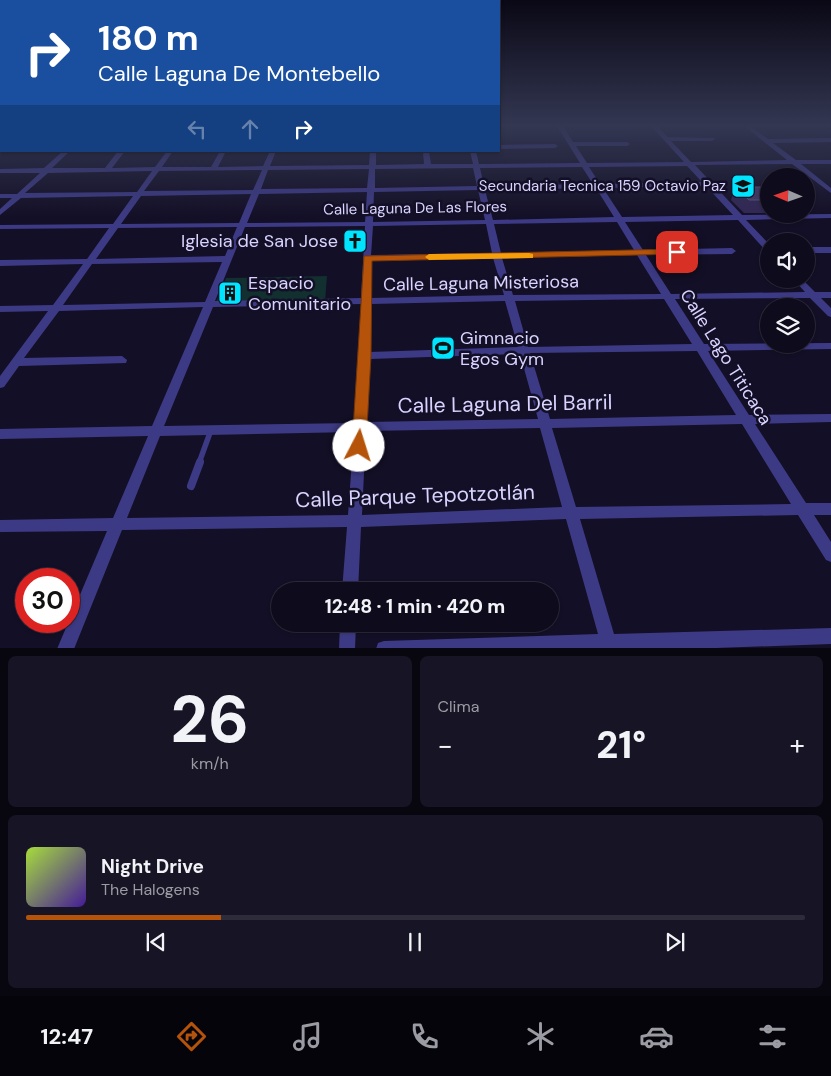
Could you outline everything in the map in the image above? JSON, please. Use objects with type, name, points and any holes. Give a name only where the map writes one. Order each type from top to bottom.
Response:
[{"type":"street","points":[[0,213],[61,156]]},
{"type":"street","points":[[106,171],[118,156]]},
{"type":"street","points":[[0,384],[166,156]]},
{"type":"street","points":[[213,169],[220,156]]},
{"type":"street","points":[[65,648],[271,156]]},
{"type":"street","points":[[350,582],[365,356],[367,258],[373,156]]},
{"type":"street","points":[[427,156],[428,167]]},
{"type":"street","points":[[473,156],[497,256],[609,645]]},
{"type":"street","name":"Calle Lago Titicaca","points":[[580,156],[744,420],[831,555]]},
{"type":"street","points":[[683,156],[760,239]]},
{"type":"street","points":[[788,156],[830,189]]},
{"type":"street","points":[[0,171],[831,162]]},
{"type":"street","points":[[0,196],[709,184]]},
{"type":"street","name":"Calle Laguna De Las Flores","points":[[0,227],[369,224],[831,216]]},
{"type":"street","points":[[815,250],[831,250]]},
{"type":"street","points":[[367,258],[732,251]]},
{"type":"street","points":[[0,263],[228,259]]},
{"type":"street","points":[[806,288],[831,314]]},
{"type":"street","name":"Calle Laguna Misteriosa","points":[[0,309],[509,298],[831,294]]},
{"type":"street","points":[[365,356],[525,350],[831,346]]},
{"type":"street","points":[[16,362],[122,360]]},
{"type":"street","name":"Calle Laguna Del Barril","points":[[0,434],[831,418]]},
{"type":"street","name":"Calle Parque Tepotzotlán","points":[[0,526],[353,521],[572,513],[831,509]]},
{"type":"street","points":[[347,648],[348,632]]},
{"type":"street","points":[[384,648],[609,645],[831,636]]},
{"type":"lane","points":[[191,486],[211,430]]},
{"type":"green space","points":[[327,276],[325,302],[216,302],[226,278]]},
{"type":"building","points":[[735,187],[760,187],[760,200],[749,200]]},
{"type":"building","points":[[225,284],[236,284],[233,292],[221,292]]},
{"type":"slow traffic","points":[[429,257],[529,256]]},
{"type":"place","name":"Secundaria Tecnica 159 Octavio Paz","points":[[743,186]]},
{"type":"place","name":"Iglesia de San Jose","points":[[355,241]]},
{"type":"place","name":"Espacio Comunitario","points":[[230,293]]},
{"type":"place","name":"Gimnacio Egos Gym","points":[[443,348]]},
{"type":"route","points":[[359,446],[365,356],[367,258],[677,252]]}]
